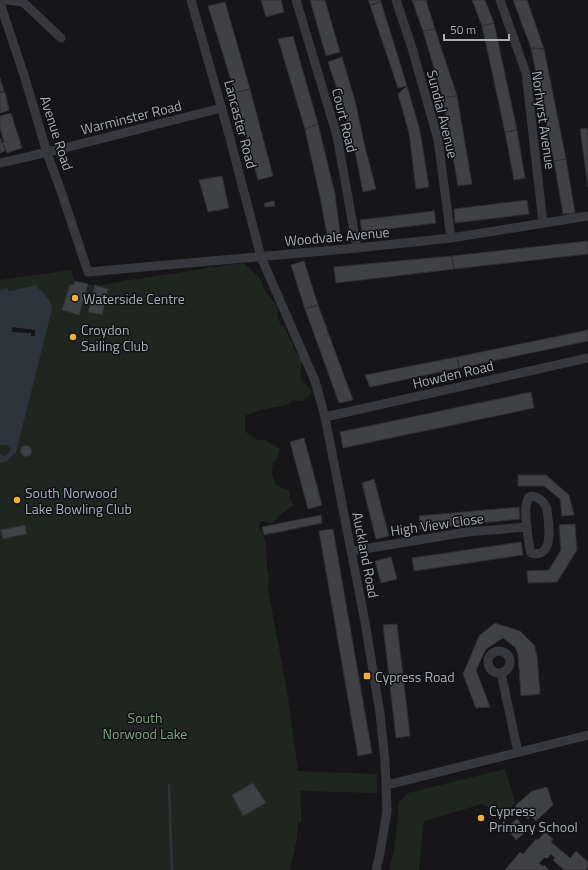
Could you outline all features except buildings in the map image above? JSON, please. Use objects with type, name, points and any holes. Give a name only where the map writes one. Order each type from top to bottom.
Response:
[{"type":"street","points":[[7,0],[23,2],[61,38]]},
{"type":"street","name":"Lancaster Road","points":[[191,0],[241,177],[261,257]]},
{"type":"street","name":"Court Road","points":[[296,0],[337,136],[357,248]]},
{"type":"street","name":"Sundial Avenue","points":[[396,0],[412,48],[438,140],[451,238]]},
{"type":"street","name":"Norhyrst Avenue","points":[[500,0],[526,73],[543,223]]},
{"type":"street","name":"Avenue Road","points":[[0,3],[25,78],[47,153],[88,272]]},
{"type":"street","name":"Warminster Road","points":[[0,163],[47,153],[222,108]]},
{"type":"street","name":"Woodvale Avenue","points":[[88,272],[451,238],[588,216]]},
{"type":"street","name":"Auckland Road","points":[[261,257],[315,381],[325,418],[352,552],[380,713],[385,761],[387,798],[386,822],[376,870]]},
{"type":"street","name":"Howden Road","points":[[325,418],[588,358]]},
{"type":"street","points":[[532,496],[542,501],[547,509],[550,538],[549,543],[541,553],[532,553],[530,549],[527,527],[526,500],[532,496]]},
{"type":"street","name":"High View Close","points":[[352,552],[467,532],[527,527]]},
{"type":"street","points":[[501,673],[518,752]]},
{"type":"street","points":[[386,783],[392,784],[588,735]]},
{"type":"green space","name":"South Norwood Lake","points":[[244,263],[246,267],[249,267],[258,276],[265,291],[277,305],[277,315],[280,323],[285,328],[295,351],[303,361],[300,371],[303,382],[313,391],[302,401],[292,401],[286,405],[260,410],[245,416],[246,432],[258,440],[265,440],[280,449],[278,457],[273,463],[272,476],[276,485],[289,491],[290,499],[294,505],[280,515],[273,523],[261,521],[259,527],[266,543],[269,578],[268,589],[287,691],[298,771],[377,774],[377,793],[301,791],[301,823],[298,822],[297,838],[290,870],[0,870],[0,280],[71,270],[74,280],[96,286],[124,280]]},
{"type":"green space","points":[[505,769],[515,802],[505,817],[482,804],[424,821],[419,870],[389,870],[395,845],[399,802],[402,798],[408,793]]},
{"type":"shaded area","points":[[35,285],[48,299],[52,309],[16,452],[7,461],[0,463],[0,454],[3,456],[7,455],[10,448],[7,445],[0,445],[0,290],[16,290]]},
{"type":"pier","points":[[12,327],[35,330],[35,336],[31,336],[31,333],[12,332]]},
{"type":"waterway","points":[[169,785],[172,870]]},
{"type":"place","name":"Waterside Centre","points":[[75,298]]},
{"type":"place","name":"Croydon Sailing Club","points":[[73,337]]},
{"type":"place","name":"South Norwood Lake Bowling Club","points":[[17,500]]},
{"type":"place","name":"Cypress Road","points":[[367,676]]},
{"type":"place","name":"Cypress Primary School","points":[[481,818]]}]
